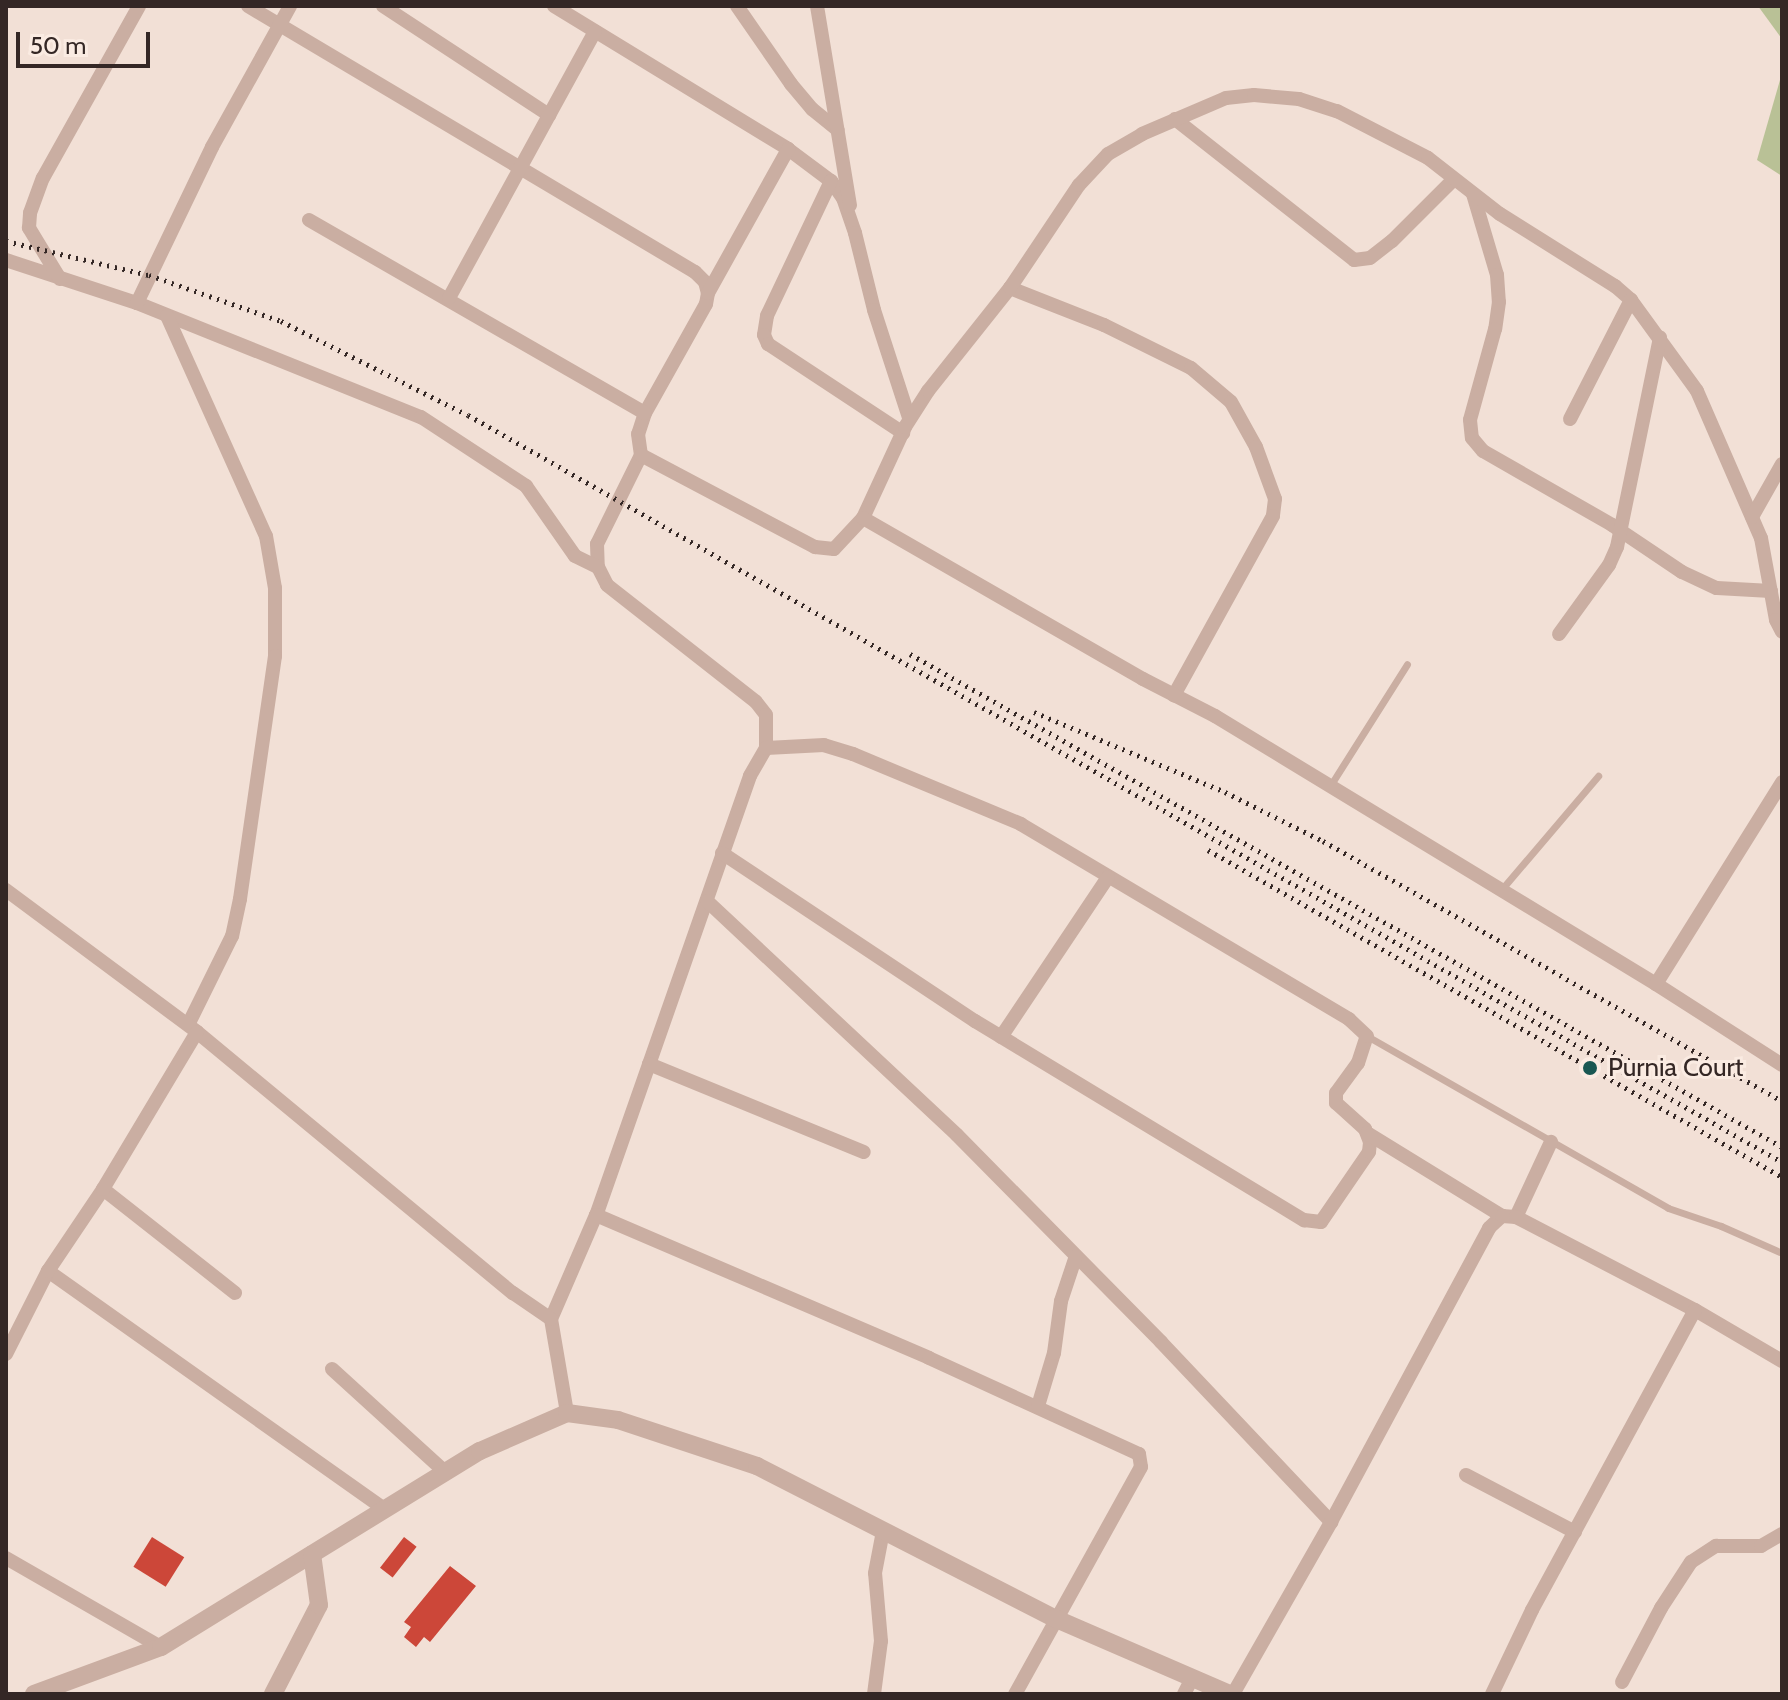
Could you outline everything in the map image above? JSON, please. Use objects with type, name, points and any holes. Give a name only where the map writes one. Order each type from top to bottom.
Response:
[{"type":"street","points":[[60,279],[29,228],[30,213],[43,178],[139,6]]},
{"type":"street","points":[[248,6],[695,272],[705,282],[708,293]]},
{"type":"street","points":[[137,303],[212,147],[290,6]]},
{"type":"street","points":[[383,6],[549,115]]},
{"type":"street","points":[[554,6],[788,149],[831,181],[843,198],[855,233]]},
{"type":"street","points":[[737,6],[791,84],[812,109],[838,130]]},
{"type":"street","points":[[817,6],[855,233],[874,310],[909,418]]},
{"type":"street","points":[[449,298],[595,31]]},
{"type":"street","points":[[641,455],[815,547],[834,549],[863,518],[909,418],[1010,288],[1079,185],[1108,154],[1175,119],[1226,98],[1254,95],[1299,99],[1337,111],[1387,134],[1428,158],[1473,194],[1615,286],[1631,300],[1697,391],[1766,556],[1782,632]]},
{"type":"street","points":[[1175,119],[1247,172],[1354,260],[1370,258],[1392,241],[1453,180]]},
{"type":"street","points":[[567,1413],[551,1319],[596,1215],[750,776],[766,748],[766,715],[756,702],[607,585],[598,567],[597,544],[641,455],[638,434],[645,413],[788,149]]},
{"type":"street","points":[[831,181],[767,316],[764,335],[768,344],[903,433]]},
{"type":"street","points":[[1473,194],[1497,275],[1499,302],[1495,329],[1470,420],[1472,438],[1483,451],[1621,532],[1666,563],[1717,588],[1771,591]]},
{"type":"street","points":[[309,220],[645,413]]},
{"type":"street","points":[[6,260],[137,303],[421,417],[526,486],[575,556],[598,567]]},
{"type":"street","points":[[1010,288],[1104,325],[1191,368],[1231,402],[1256,447],[1275,499],[1273,516],[1174,695]]},
{"type":"street","points":[[1570,419],[1631,300]]},
{"type":"street","points":[[6,1354],[48,1271],[103,1189],[193,1028],[232,936],[240,899],[275,656],[275,588],[266,536],[167,316]]},
{"type":"street","points":[[1559,634],[1609,565],[1621,532],[1660,337]]},
{"type":"street","points":[[1752,517],[1782,464]]},
{"type":"street","points":[[863,518],[1330,786],[1656,984],[1782,1065]]},
{"type":"street","points":[[766,748],[824,745],[853,754],[1021,824],[1349,1019],[1367,1036],[1358,1063],[1336,1093],[1336,1103],[1367,1133],[1509,1216],[1695,1310],[1782,1361]]},
{"type":"street","points":[[1656,984],[1782,782]]},
{"type":"street","points":[[722,853],[1001,1037],[1311,1223],[1321,1222],[1369,1152],[1367,1133]]},
{"type":"street","points":[[1001,1037],[1108,877]]},
{"type":"street","points":[[6,890],[193,1028],[513,1293],[551,1319]]},
{"type":"street","points":[[707,901],[957,1135],[1331,1522]]},
{"type":"street","points":[[649,1064],[864,1152]]},
{"type":"street","points":[[34,1694],[161,1647],[480,1451],[567,1413],[618,1420],[757,1466],[1188,1686],[1232,1694],[1331,1522],[1489,1228],[1509,1216],[1551,1142]]},
{"type":"street","points":[[103,1189],[235,1293]]},
{"type":"street","points":[[596,1215],[1038,1406],[1126,1446],[1142,1460],[1015,1694]]},
{"type":"street","points":[[1038,1406],[1054,1353],[1061,1301],[1076,1256]]},
{"type":"street","points":[[48,1271],[384,1509]]},
{"type":"street","points":[[1492,1694],[1695,1310]]},
{"type":"street","points":[[332,1369],[445,1472]]},
{"type":"street","points":[[1466,1475],[1575,1532]]},
{"type":"street","points":[[874,1694],[881,1641],[875,1573],[883,1531]]},
{"type":"street","points":[[1622,1682],[1661,1608],[1691,1562],[1716,1546],[1761,1546],[1782,1534]]},
{"type":"street","points":[[273,1694],[319,1605],[312,1554]]},
{"type":"street","points":[[6,1558],[161,1647]]},
{"type":"lane","points":[[1330,786],[1407,664]]},
{"type":"lane","points":[[1501,890],[1598,776]]},
{"type":"lane","points":[[1367,1036],[1668,1208],[1721,1226],[1782,1253]]},
{"type":"green space","points":[[1758,6],[1782,6],[1782,39]]},
{"type":"green space","points":[[1782,73],[1782,176],[1757,160]]},
{"type":"building","points":[[152,1537],[184,1557],[166,1587],[133,1567]]},
{"type":"building","points":[[404,1537],[417,1547],[393,1578],[380,1568]]},
{"type":"building","points":[[450,1566],[476,1586],[430,1642],[424,1637],[416,1647],[404,1637],[411,1627],[404,1622]]},
{"type":"railway","points":[[6,241],[149,275],[281,321],[468,415],[1782,1162]]},
{"type":"railway","points":[[910,654],[1782,1147]]},
{"type":"railway","points":[[1034,712],[1225,792],[1323,841],[1782,1101]]},
{"type":"railway","points":[[1208,850],[1782,1177]]},
{"type":"place","name":"Purnia Court","points":[[1590,1068]]}]
